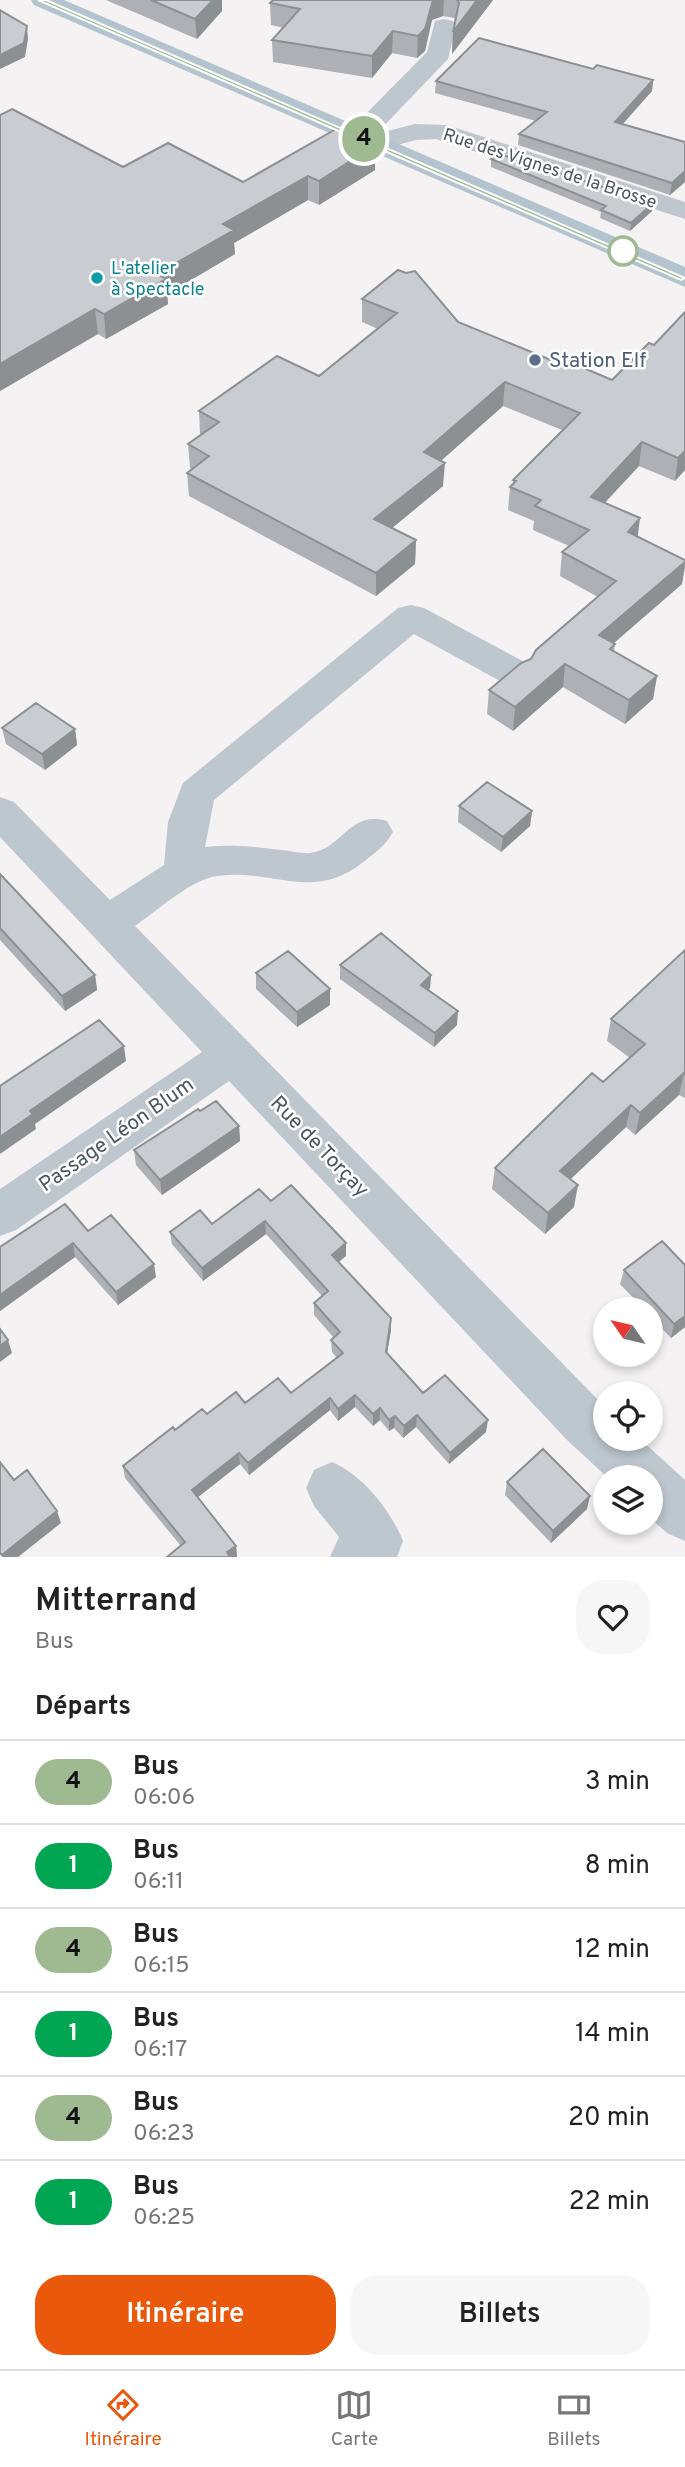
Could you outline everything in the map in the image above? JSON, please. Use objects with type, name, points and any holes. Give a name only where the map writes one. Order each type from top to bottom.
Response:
[{"type":"main road","points":[[43,0],[685,278]]},
{"type":"street","points":[[367,140],[439,54],[444,26]]},
{"type":"street","name":"Rue des Vignes de la Brosse","points":[[367,140],[438,131],[685,211]]},
{"type":"street","points":[[183,873],[188,822],[197,793],[411,617],[513,672]]},
{"type":"street","name":"Rue de Torçay","points":[[0,812],[585,1423],[630,1465]]},
{"type":"street","points":[[107,923],[183,873],[207,862],[240,861],[313,869],[344,856],[373,832]]},
{"type":"street","name":"Passage Léon Blum","points":[[0,1215],[233,1054]]},
{"type":"street","points":[[332,1488],[377,1541],[356,1557]]},
{"type":"street","points":[[663,1495],[685,1516]]},
{"type":"building","points":[[151,0],[213,0],[195,19]]},
{"type":"building","points":[[273,0],[433,0],[425,29],[418,36],[393,31],[372,56],[272,40],[300,9],[270,3]]},
{"type":"building","points":[[457,0],[477,0],[453,32],[459,3]]},
{"type":"building","points":[[0,10],[27,26],[24,43],[0,55]]},
{"type":"building","points":[[479,38],[593,69],[597,65],[653,80],[615,122],[685,142],[685,171],[672,183],[519,134],[547,112],[436,81]]},
{"type":"building","points":[[12,109],[123,167],[168,143],[243,182],[336,129],[375,145],[319,181],[308,176],[223,224],[234,230],[157,274],[166,279],[104,314],[95,309],[0,364],[0,115]]},
{"type":"building","points":[[499,154],[653,203],[631,223],[601,210],[606,206],[491,159]]},
{"type":"building","points":[[398,270],[406,273],[415,271],[458,322],[568,367],[572,363],[612,380],[649,343],[654,345],[685,312],[685,451],[678,458],[642,442],[591,497],[640,518],[628,532],[685,560],[599,635],[615,644],[610,649],[657,676],[629,700],[565,664],[515,707],[489,690],[521,663],[531,659],[536,650],[616,581],[562,552],[589,530],[535,506],[541,500],[510,487],[516,481],[513,480],[580,413],[505,382],[424,452],[445,463],[374,519],[416,540],[376,573],[187,473],[209,456],[188,444],[219,422],[199,411],[277,356],[319,376],[397,313],[362,299]]},
{"type":"building","points":[[36,703],[75,729],[42,754],[2,728]]},
{"type":"building","points":[[487,782],[532,811],[503,837],[459,806]]},
{"type":"building","points":[[0,874],[95,975],[62,996],[0,928]]},
{"type":"building","points":[[381,933],[431,975],[421,985],[458,1011],[435,1033],[340,965]]},
{"type":"building","points":[[685,950],[685,1074],[640,1113],[631,1105],[560,1171],[578,1185],[548,1213],[495,1168],[592,1073],[603,1082],[645,1044],[611,1019]]},
{"type":"building","points":[[288,951],[330,989],[297,1012],[256,973]]},
{"type":"building","points":[[99,1020],[124,1046],[30,1111],[33,1114],[0,1137],[0,1086]]},
{"type":"building","points":[[216,1101],[239,1126],[160,1180],[134,1150],[198,1109],[200,1111]]},
{"type":"building","points":[[291,1185],[346,1243],[332,1255],[391,1318],[386,1352],[423,1393],[445,1375],[488,1420],[450,1453],[417,1415],[404,1426],[395,1416],[389,1420],[380,1408],[373,1414],[355,1395],[338,1409],[330,1398],[248,1463],[239,1453],[192,1490],[236,1546],[227,1552],[230,1557],[167,1557],[185,1542],[123,1466],[173,1427],[175,1430],[202,1409],[207,1414],[236,1392],[245,1403],[278,1378],[291,1393],[343,1353],[331,1340],[340,1332],[314,1303],[328,1291],[265,1221],[202,1268],[170,1232],[200,1210],[212,1224],[259,1189],[271,1201]]},
{"type":"building","points":[[65,1204],[88,1231],[111,1215],[154,1264],[116,1292],[73,1243],[0,1295],[0,1247]]},
{"type":"building","points":[[662,1241],[685,1265],[685,1316],[674,1324],[663,1312],[663,1297],[649,1297],[624,1270]]},
{"type":"building","points":[[0,1329],[8,1340],[0,1346]]},
{"type":"building","points":[[543,1449],[590,1496],[553,1531],[507,1482]]},
{"type":"building","points":[[0,1462],[14,1480],[27,1470],[57,1511],[2,1555],[0,1553]]},
{"type":"bus line","name":"4","points":[[43,0],[685,278]]},
{"type":"place","name":"L'atelier à Spectacle","points":[[97,278]]},
{"type":"place","name":"Station Elf","points":[[535,360]]}]
